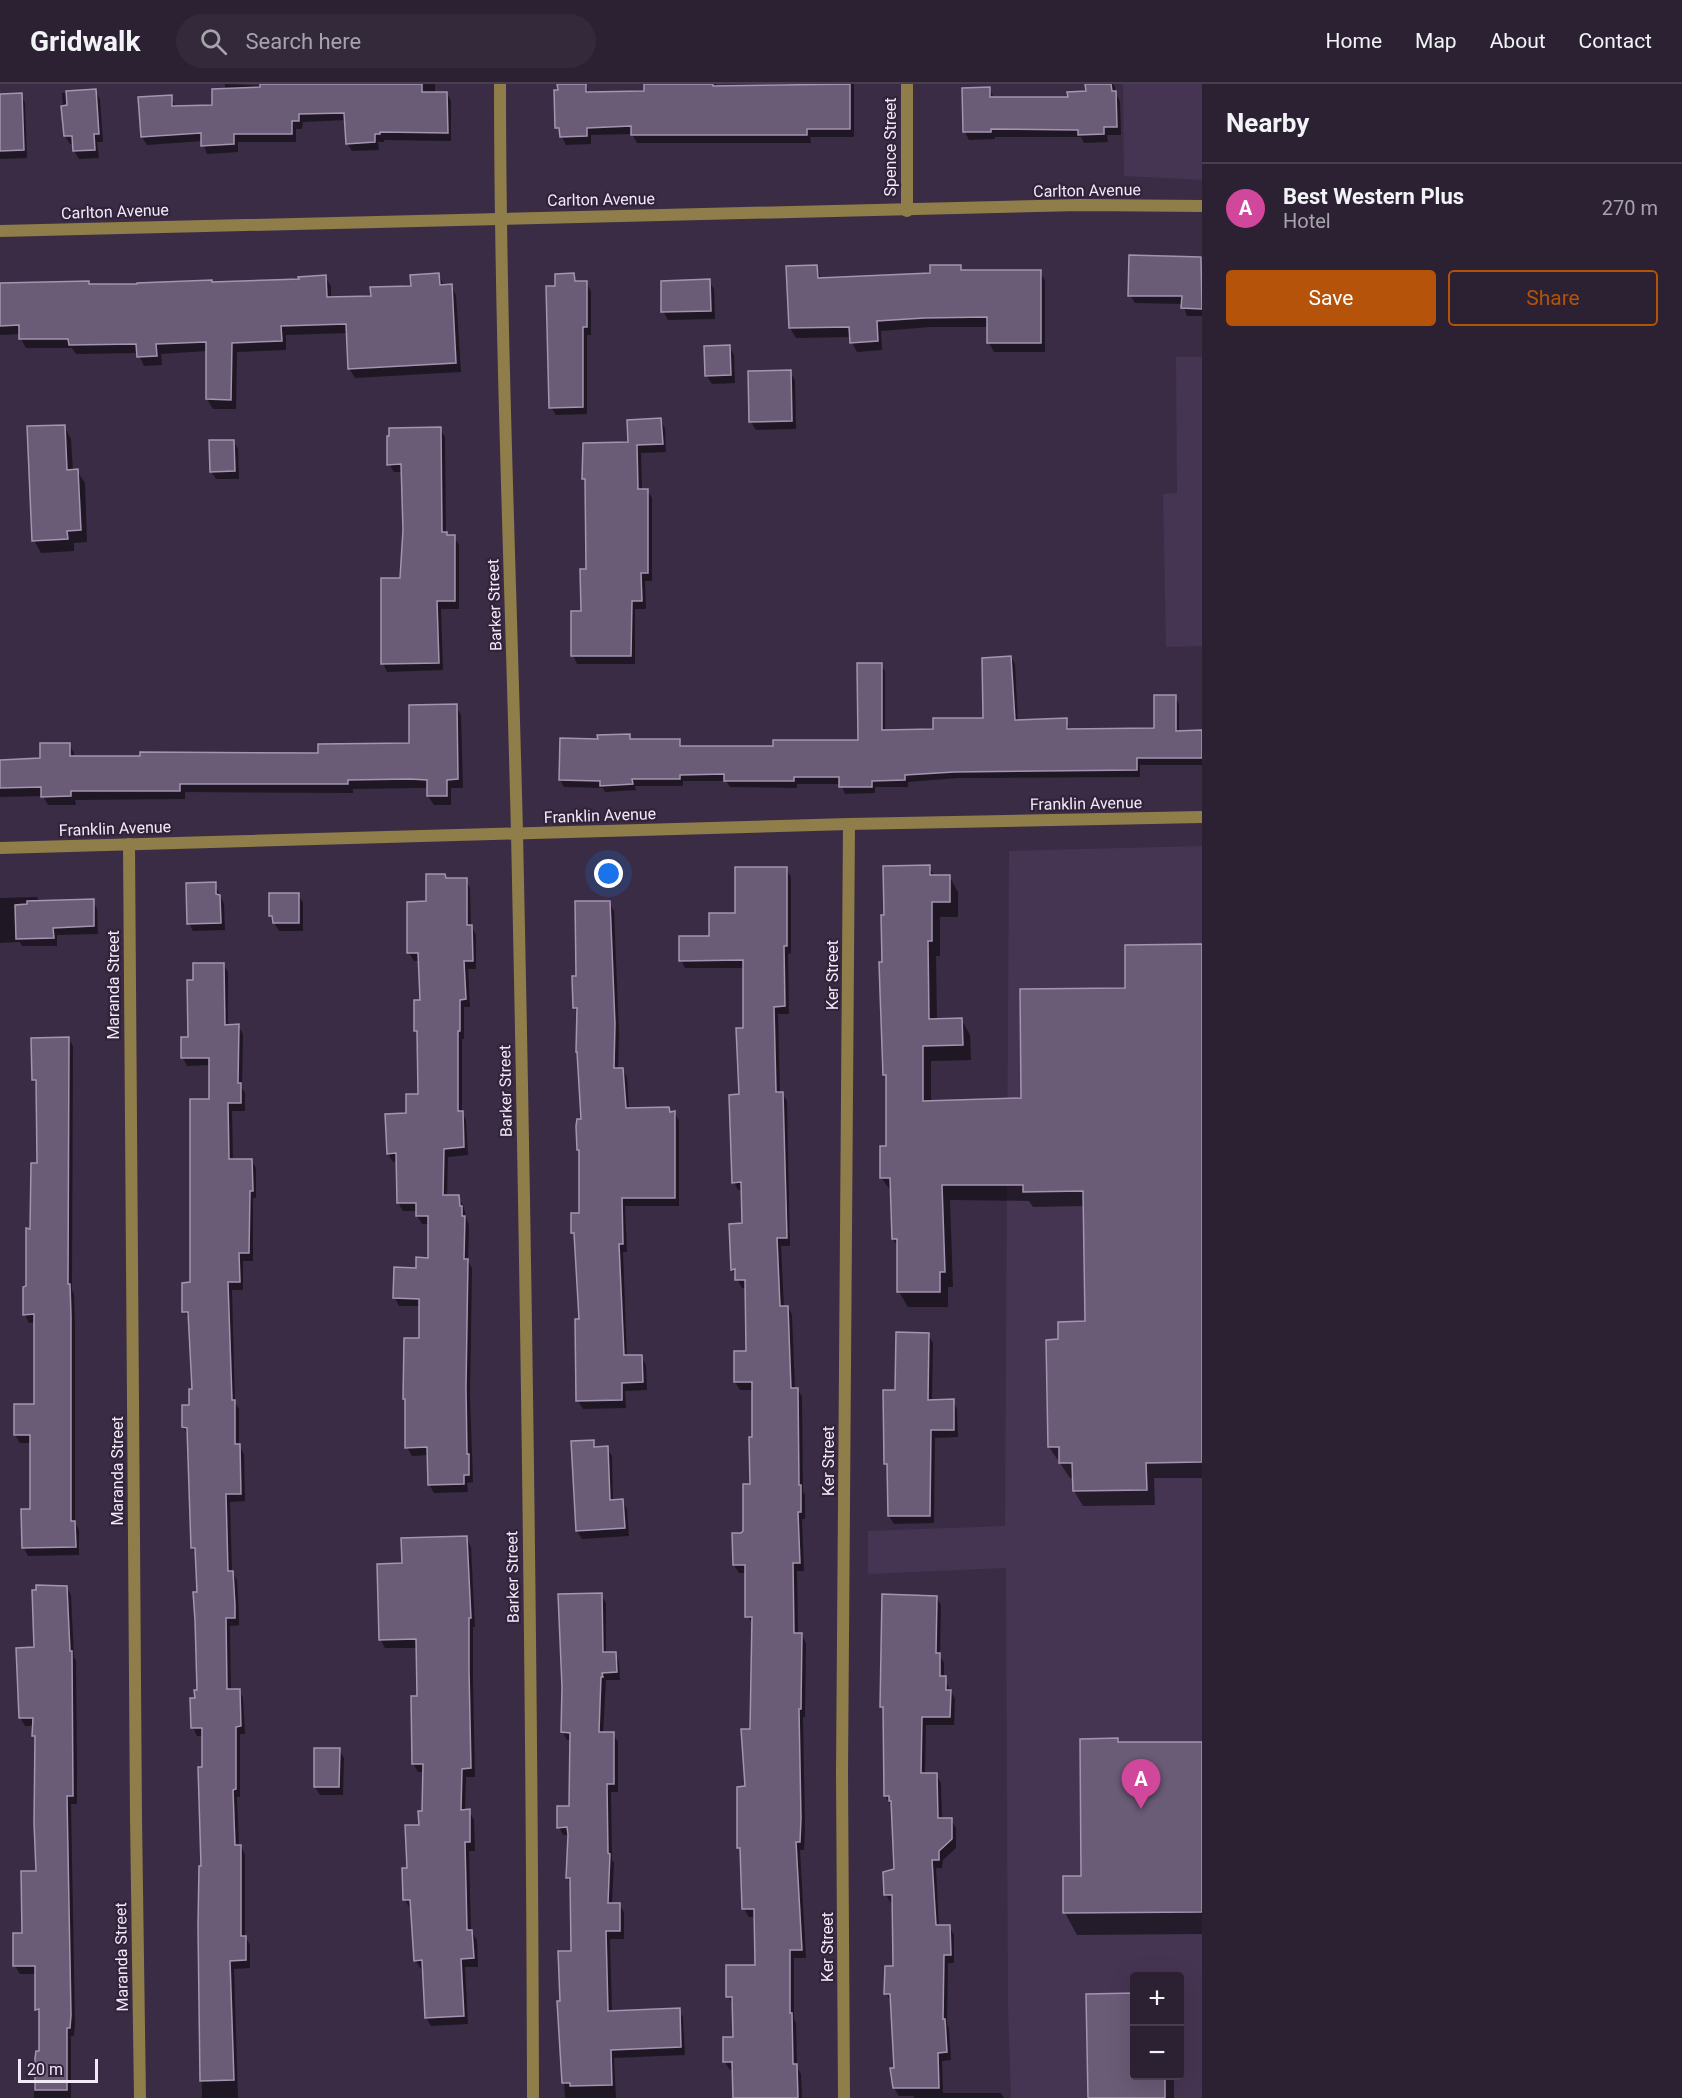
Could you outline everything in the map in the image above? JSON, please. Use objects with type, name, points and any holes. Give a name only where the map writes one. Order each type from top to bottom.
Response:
[{"type":"street","name":"Barker Street","points":[[500,84],[500,218],[517,834],[533,1817],[533,2098]]},
{"type":"street","name":"Spence Street","points":[[907,84],[907,211]]},
{"type":"street","name":"Carlton Avenue","points":[[0,231],[500,218],[907,211],[1080,205],[1202,206]]},
{"type":"street","name":"Franklin Avenue","points":[[0,848],[849,824],[1202,817]]},
{"type":"street","name":"Ker Street","points":[[844,2098],[842,1761],[849,824]]},
{"type":"street","name":"Maranda Street","points":[[129,844],[140,2098]]},
{"type":"shaded area","points":[[1123,84],[1202,84],[1202,180],[1124,176]]},
{"type":"shaded area","points":[[1176,357],[1202,357],[1202,646],[1166,647],[1163,494],[1177,493]]},
{"type":"shaded area","points":[[1202,846],[1202,2098],[1011,2098],[1008,2008],[1006,1568],[868,1574],[868,1531],[1005,1526],[1009,851]]},
{"type":"building","points":[[260,84],[422,84],[422,92],[447,92],[448,133],[380,132],[380,134],[375,134],[375,142],[346,144],[344,113],[299,114],[299,121],[292,121],[292,134],[234,134],[234,144],[201,146],[201,133],[141,137],[138,97],[172,95],[172,106],[212,105],[212,89],[260,87]]},
{"type":"building","points":[[557,84],[586,84],[586,92],[644,91],[644,84],[713,84],[713,86],[850,84],[850,129],[807,129],[807,135],[631,135],[631,126],[587,128],[587,136],[560,137],[559,128],[555,128],[554,90],[558,90]]},
{"type":"building","points":[[1085,84],[1111,84],[1112,91],[1116,91],[1117,127],[1104,127],[1104,134],[1078,135],[1078,130],[991,129],[991,132],[963,132],[962,88],[990,87],[990,97],[1068,97],[1067,92],[1086,91]]},
{"type":"building","points":[[96,89],[99,134],[94,134],[95,150],[73,151],[72,136],[64,136],[61,106],[67,105],[66,91]]},
{"type":"building","points":[[22,93],[24,150],[0,151],[0,94]]},
{"type":"building","points":[[1129,255],[1201,257],[1202,309],[1181,308],[1182,296],[1128,296]]},
{"type":"building","points":[[817,265],[818,278],[930,273],[930,265],[961,265],[961,270],[1041,270],[1041,343],[987,343],[987,317],[877,321],[878,341],[850,343],[849,327],[789,328],[786,266]]},
{"type":"building","points":[[439,273],[440,285],[452,284],[456,363],[348,369],[346,324],[281,326],[282,341],[232,343],[231,400],[206,399],[206,342],[156,344],[157,356],[137,357],[136,344],[69,345],[68,339],[19,339],[19,325],[0,326],[0,283],[89,281],[89,284],[137,284],[299,279],[298,277],[326,275],[327,297],[371,296],[370,287],[411,286],[410,275]]},
{"type":"building","points":[[574,273],[575,281],[587,281],[587,327],[583,327],[583,407],[549,408],[546,286],[555,286],[555,274]]},
{"type":"building","points":[[710,279],[711,311],[661,312],[661,281]]},
{"type":"building","points":[[730,345],[731,375],[705,376],[704,346]]},
{"type":"building","points":[[791,370],[792,421],[749,422],[748,371]]},
{"type":"building","points":[[661,418],[663,444],[637,445],[638,489],[648,489],[648,573],[641,573],[642,601],[632,601],[631,656],[571,656],[571,611],[581,611],[580,569],[586,569],[585,479],[582,479],[583,443],[628,442],[627,420]]},
{"type":"building","points":[[65,425],[67,470],[78,469],[81,530],[67,531],[68,539],[32,541],[27,426]]},
{"type":"building","points":[[441,427],[442,532],[455,535],[455,601],[437,601],[439,663],[381,664],[381,578],[400,578],[403,530],[401,464],[387,465],[389,428]]},
{"type":"building","points":[[209,440],[234,440],[235,471],[210,472]]},
{"type":"building","points":[[1011,656],[1015,720],[1067,718],[1067,729],[1154,728],[1154,695],[1176,695],[1176,731],[1202,730],[1202,758],[1137,758],[1137,770],[954,772],[905,775],[905,780],[872,781],[872,787],[839,787],[839,777],[794,777],[794,781],[724,781],[724,774],[680,775],[680,779],[632,779],[633,784],[600,786],[600,781],[559,780],[560,738],[598,739],[597,735],[630,734],[630,739],[680,739],[680,746],[773,746],[773,740],[858,740],[857,663],[882,663],[882,730],[933,729],[933,718],[983,718],[982,658]]},
{"type":"building","points":[[457,704],[458,779],[447,780],[447,796],[427,796],[427,780],[410,779],[348,780],[348,784],[180,784],[180,791],[71,791],[71,796],[41,797],[41,787],[0,788],[0,760],[40,758],[40,743],[70,743],[70,756],[140,756],[140,752],[318,753],[318,744],[409,743],[409,705]]},
{"type":"building","points":[[930,865],[930,875],[950,875],[950,902],[932,902],[932,941],[928,941],[929,1019],[962,1018],[963,1045],[923,1046],[923,1101],[1021,1098],[1020,989],[1125,988],[1125,945],[1202,944],[1202,1462],[1146,1463],[1147,1490],[1073,1491],[1072,1463],[1059,1463],[1059,1447],[1048,1447],[1046,1340],[1058,1339],[1058,1322],[1085,1321],[1083,1191],[1023,1192],[1023,1185],[942,1185],[945,1272],[940,1272],[940,1292],[897,1292],[897,1239],[892,1239],[890,1178],[880,1178],[880,1146],[886,1146],[886,1075],[883,1075],[879,962],[882,962],[881,915],[884,915],[883,866]]},
{"type":"building","points":[[735,867],[787,867],[787,946],[784,946],[785,1006],[774,1007],[776,1092],[783,1092],[787,1238],[777,1238],[780,1306],[788,1306],[791,1388],[798,1388],[799,1485],[801,1485],[801,1512],[798,1512],[800,1563],[793,1563],[794,1633],[802,1633],[801,1709],[799,1709],[801,1818],[800,1842],[796,1842],[802,1950],[790,1950],[790,2013],[792,2013],[793,2064],[797,2064],[798,2098],[733,2098],[732,2062],[723,2062],[723,2037],[733,2037],[732,1997],[726,1997],[726,1965],[755,1965],[754,1909],[742,1909],[740,1848],[737,1848],[737,1787],[745,1786],[741,1729],[750,1729],[752,1617],[745,1617],[745,1565],[733,1565],[732,1533],[743,1531],[743,1484],[750,1484],[749,1437],[752,1437],[752,1382],[734,1382],[734,1351],[746,1351],[745,1280],[735,1280],[735,1269],[731,1270],[729,1224],[742,1223],[741,1182],[732,1183],[729,1095],[739,1094],[736,1028],[743,1028],[743,960],[679,961],[679,936],[709,936],[709,913],[735,913]]},
{"type":"building","points":[[426,874],[445,874],[446,878],[467,878],[467,925],[472,925],[473,961],[464,961],[466,999],[460,1000],[460,1031],[458,1031],[458,1111],[463,1111],[464,1147],[444,1149],[443,1195],[459,1195],[462,1216],[465,1216],[464,1259],[468,1259],[466,1388],[469,1475],[464,1475],[464,1484],[428,1485],[427,1447],[405,1448],[404,1338],[419,1338],[419,1299],[393,1298],[394,1267],[416,1268],[416,1257],[428,1258],[428,1216],[416,1216],[416,1203],[397,1203],[396,1153],[387,1154],[385,1114],[406,1113],[406,1094],[418,1094],[414,1000],[420,1000],[418,953],[407,953],[407,902],[426,901]]},
{"type":"building","points":[[216,882],[216,894],[220,895],[221,923],[187,924],[186,883]]},
{"type":"building","points":[[269,893],[299,893],[299,923],[273,923],[272,916],[269,916]]},
{"type":"building","points":[[94,899],[94,926],[53,928],[54,938],[16,939],[15,905],[27,904],[27,901]]},
{"type":"building","points":[[575,901],[610,901],[615,1024],[614,1068],[623,1068],[626,1108],[669,1107],[670,1112],[675,1111],[675,1198],[622,1198],[623,1244],[619,1244],[624,1355],[642,1355],[643,1382],[622,1383],[622,1400],[576,1401],[575,1319],[579,1319],[571,1213],[579,1213],[579,1150],[577,1150],[576,1126],[577,1119],[581,1119],[576,1052],[577,1008],[573,1008],[572,976],[576,976]]},
{"type":"building","points":[[193,963],[224,963],[225,1025],[239,1024],[238,1083],[241,1083],[241,1103],[228,1103],[229,1159],[252,1159],[253,1191],[250,1191],[249,1253],[239,1253],[240,1282],[228,1282],[232,1400],[235,1400],[235,1444],[240,1444],[241,1494],[226,1494],[228,1571],[233,1571],[235,1605],[235,1618],[226,1618],[227,1689],[240,1689],[241,1726],[236,1727],[236,1789],[233,1790],[235,1845],[241,1845],[241,1936],[246,1936],[246,1960],[230,1961],[234,2080],[200,2081],[198,1926],[199,1866],[201,1866],[198,1767],[202,1767],[202,1728],[191,1728],[190,1698],[195,1698],[194,1690],[197,1690],[193,1592],[197,1592],[195,1548],[191,1548],[187,1428],[182,1427],[182,1405],[189,1405],[189,1389],[192,1389],[188,1312],[182,1312],[182,1283],[190,1282],[190,1099],[209,1099],[209,1058],[181,1058],[181,1037],[188,1037],[187,980],[193,980]]},
{"type":"building","points":[[69,1037],[68,1284],[70,1284],[71,1316],[71,1521],[75,1521],[76,1547],[22,1548],[21,1509],[30,1509],[30,1435],[14,1435],[14,1404],[34,1404],[34,1314],[23,1315],[23,1287],[26,1286],[26,1228],[30,1229],[31,1163],[37,1163],[36,1080],[32,1080],[31,1038]]},
{"type":"building","points":[[896,1332],[929,1333],[928,1400],[954,1399],[954,1430],[931,1430],[930,1516],[888,1516],[887,1464],[884,1464],[883,1390],[895,1390]]},
{"type":"building","points":[[594,1440],[594,1447],[608,1446],[610,1500],[623,1499],[625,1528],[576,1531],[571,1441]]},
{"type":"building","points":[[467,1536],[471,1618],[469,1618],[469,1670],[471,1768],[462,1769],[461,1810],[470,1809],[470,1842],[465,1842],[467,1930],[472,1930],[474,1958],[461,1959],[464,2016],[425,2018],[422,1960],[414,1961],[410,1900],[403,1900],[402,1868],[407,1868],[405,1825],[419,1825],[418,1811],[422,1811],[423,1764],[412,1764],[411,1696],[417,1696],[416,1639],[379,1640],[377,1564],[402,1563],[401,1538]]},
{"type":"building","points":[[36,1585],[67,1586],[70,1651],[72,1651],[73,1796],[67,1796],[71,2015],[70,2028],[67,2028],[67,2090],[35,2090],[35,2058],[36,2051],[39,2051],[39,2009],[35,2010],[35,1966],[13,1966],[13,1933],[22,1933],[21,1871],[36,1871],[35,1736],[32,1736],[33,1718],[19,1718],[16,1648],[34,1647],[32,1590],[36,1590]]},
{"type":"building","points":[[602,1593],[603,1652],[616,1652],[617,1672],[602,1673],[599,1732],[614,1732],[614,1784],[607,1784],[608,1853],[610,1854],[608,1903],[620,1903],[620,1931],[606,1931],[608,2011],[680,2008],[681,2047],[611,2050],[612,2085],[570,2086],[570,2083],[562,2083],[557,2001],[560,2001],[558,1951],[571,1951],[570,1878],[566,1878],[568,1835],[567,1827],[557,1828],[557,1806],[569,1806],[570,1733],[561,1732],[562,1687],[558,1594]]},
{"type":"building","points":[[882,1594],[937,1596],[936,1653],[940,1653],[940,1676],[946,1676],[946,1690],[951,1690],[950,1717],[922,1717],[921,1773],[937,1773],[938,1818],[952,1818],[952,1839],[939,1851],[939,1860],[932,1860],[936,1925],[950,1925],[951,1955],[944,1955],[943,2019],[945,2019],[947,2052],[938,2053],[939,2088],[893,2088],[890,2068],[894,2068],[890,1994],[884,1994],[885,1966],[893,1966],[892,1895],[884,1895],[883,1872],[894,1869],[891,1801],[889,1801],[889,1796],[884,1796],[883,1707],[880,1707]]},
{"type":"building","points":[[1118,1738],[1118,1742],[1202,1742],[1202,1912],[1063,1913],[1063,1876],[1081,1876],[1080,1739]]},
{"type":"building","points":[[314,1748],[340,1748],[339,1787],[314,1787]]},
{"type":"building","points":[[1130,1993],[1130,2080],[1165,2080],[1165,2098],[1088,2098],[1086,1994]]},
{"type":"place","name":"Best Western Plus","points":[[1141,1809]]}]
